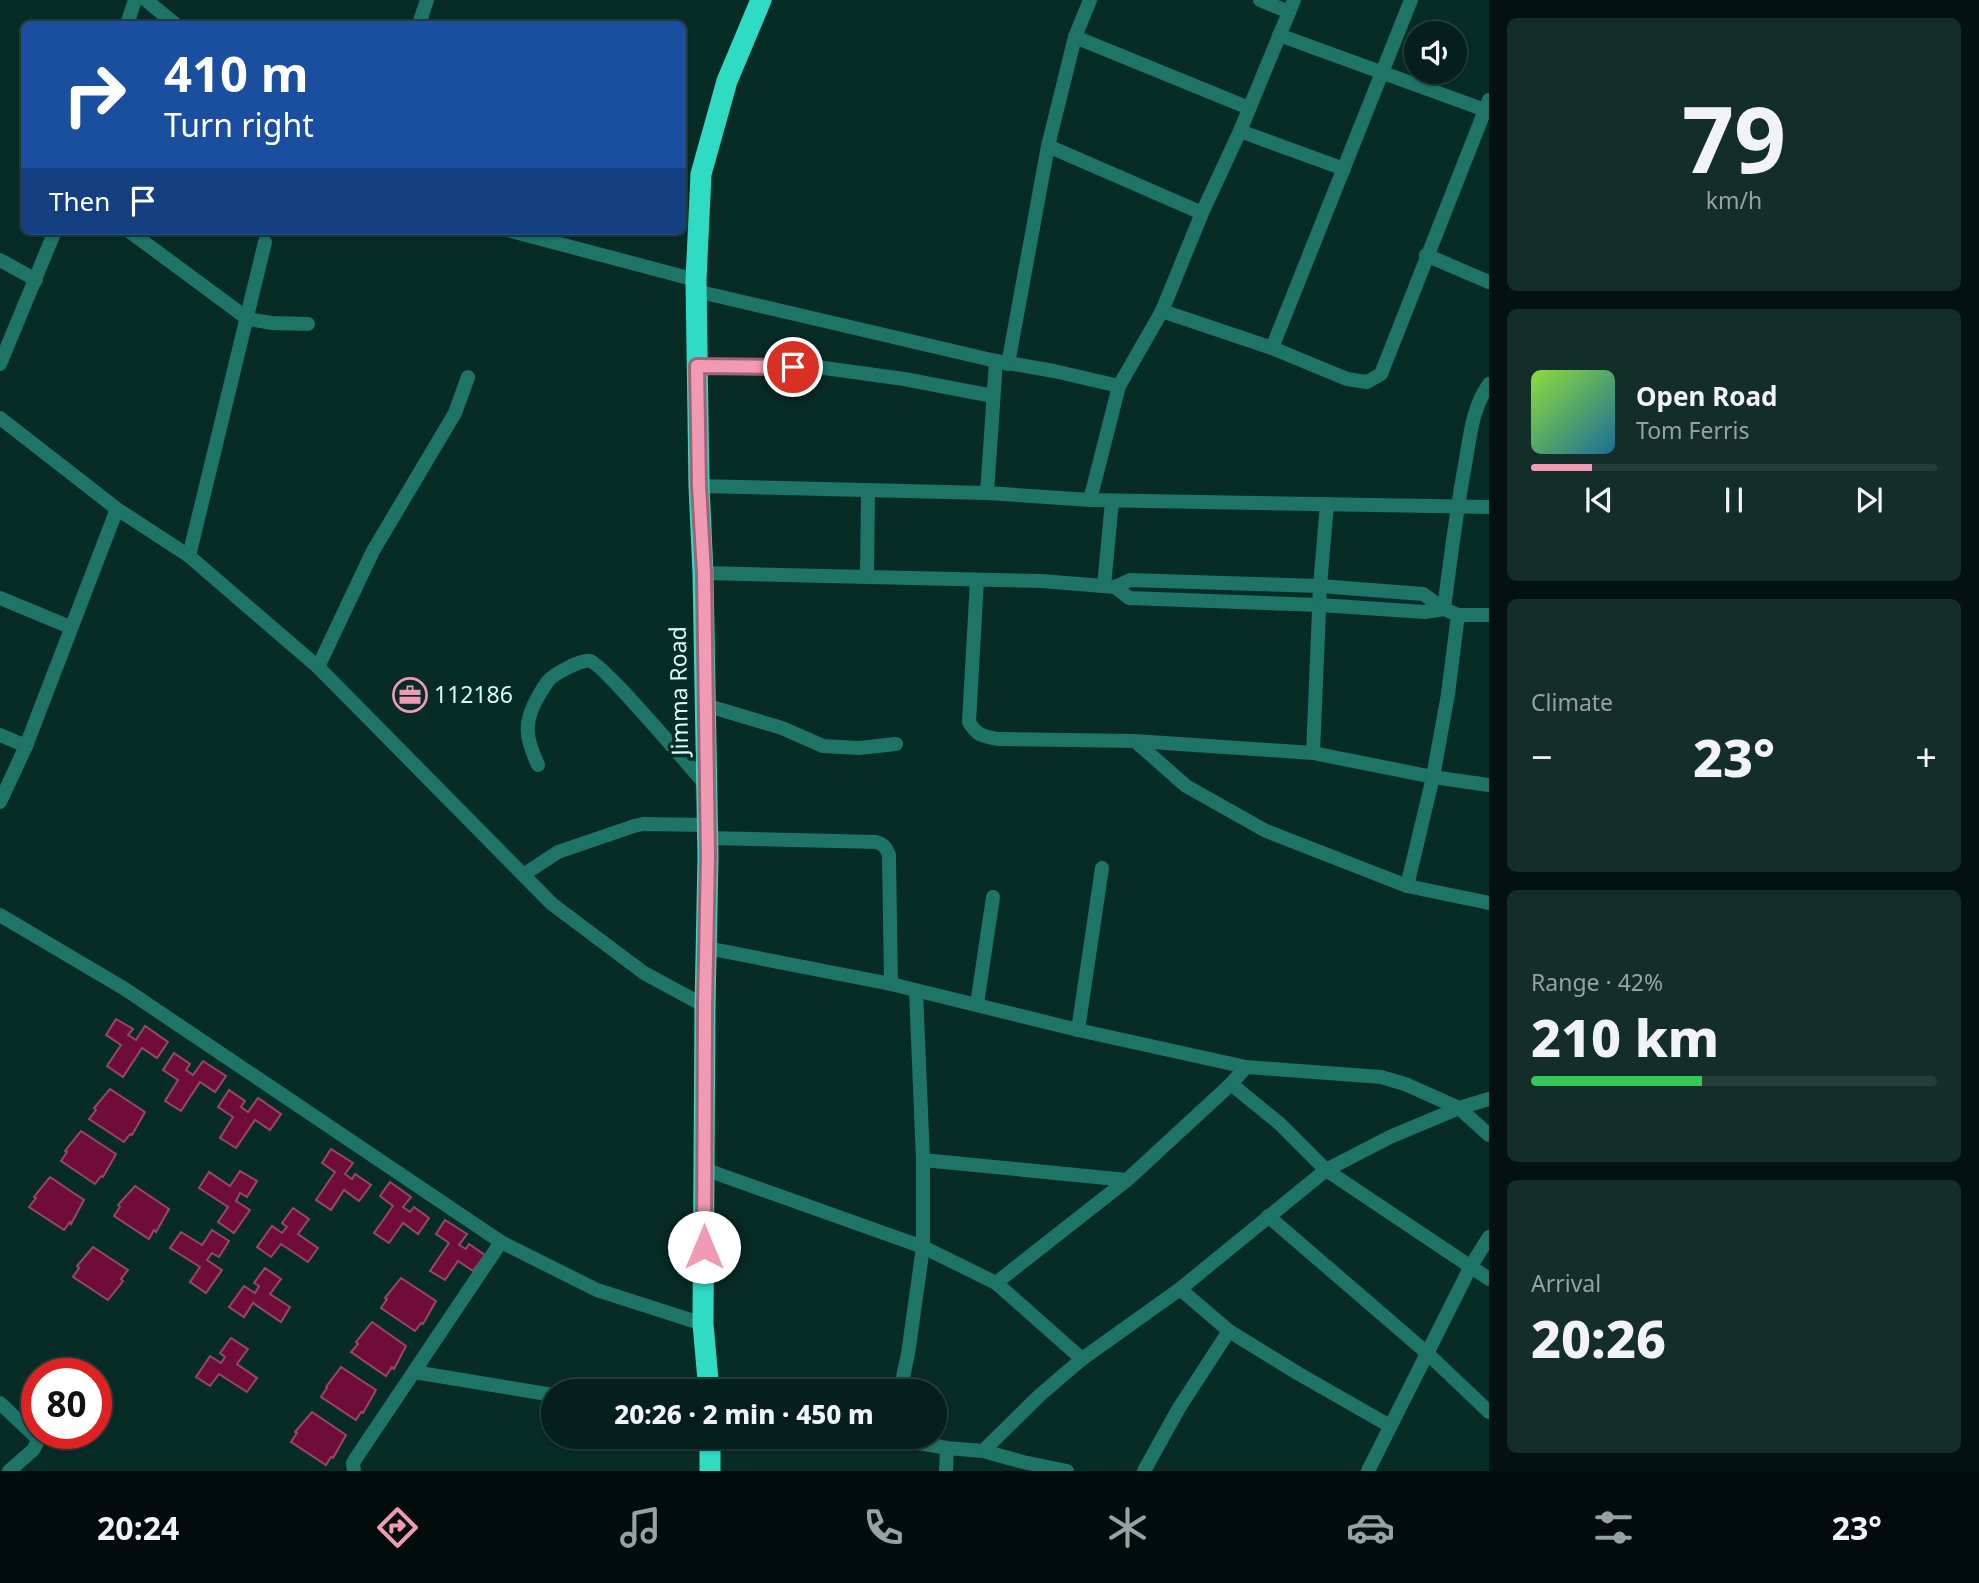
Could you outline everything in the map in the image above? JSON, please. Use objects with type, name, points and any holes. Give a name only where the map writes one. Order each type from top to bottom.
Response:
[{"type":"highway","name":"Jimma Road","points":[[708,1379],[704,1324],[708,831],[696,286],[701,174],[727,81],[761,0]]},
{"type":"highway","points":[[710,1449],[710,1471]]},
{"type":"street","points":[[128,21],[135,0]]},
{"type":"street","points":[[146,0],[171,21]]},
{"type":"street","points":[[420,21],[427,0]]},
{"type":"street","points":[[987,494],[993,396],[1048,146],[1075,37],[1090,0]]},
{"type":"street","points":[[1090,500],[1119,386],[1162,311],[1291,6],[1260,0]]},
{"type":"street","points":[[1272,348],[1412,0]]},
{"type":"street","points":[[1162,311],[1272,348],[1347,379],[1367,382],[1381,374],[1487,105],[1382,73],[1279,35]]},
{"type":"street","points":[[1075,37],[1249,108]]},
{"type":"street","points":[[1240,131],[1344,169]]},
{"type":"street","points":[[1048,146],[1202,213]]},
{"type":"street","points":[[0,364],[53,235]]},
{"type":"street","points":[[134,235],[248,319],[308,324]]},
{"type":"street","points":[[524,235],[696,286],[1002,362],[1119,386]]},
{"type":"street","points":[[189,555],[265,242]]},
{"type":"street","points":[[1426,256],[1489,282]]},
{"type":"street","points":[[0,260],[36,280]]},
{"type":"street","points":[[697,366],[817,367],[904,379],[993,396]]},
{"type":"street","points":[[318,667],[373,551],[455,413],[468,377]]},
{"type":"street","points":[[1407,886],[1433,777],[1448,694],[1457,508],[1472,425],[1480,397],[1489,384]]},
{"type":"street","points":[[0,418],[117,509],[189,555],[318,667],[552,904],[644,973],[705,1006]]},
{"type":"street","points":[[699,486],[987,494],[1112,501],[1489,508]]},
{"type":"street","points":[[867,577],[868,491]]},
{"type":"street","points":[[1110,586],[1112,501]]},
{"type":"street","points":[[1313,753],[1320,586],[1327,504]]},
{"type":"street","points":[[0,802],[26,746],[117,509]]},
{"type":"street","points":[[704,573],[1042,581],[1110,586],[1130,580],[1320,586],[1423,594],[1451,612]]},
{"type":"street","points":[[977,580],[968,722],[981,736],[998,739],[1135,741],[1313,753],[1433,777],[1489,785]]},
{"type":"street","points":[[1110,586],[1129,598],[1489,615]]},
{"type":"street","points":[[0,598],[70,627]]},
{"type":"street","points":[[538,765],[529,747],[527,734],[530,710],[549,680],[588,660],[593,661],[616,684],[706,785]]},
{"type":"street","points":[[705,705],[782,728],[823,746],[859,748],[896,744]]},
{"type":"street","points":[[0,735],[26,746]]},
{"type":"street","points":[[1135,741],[1186,786],[1266,831],[1407,886],[1489,903]]},
{"type":"street","points":[[523,875],[558,852],[643,824],[883,844],[889,855],[891,984]]},
{"type":"street","points":[[1078,1030],[1102,868]]},
{"type":"street","points":[[977,1004],[993,897]]},
{"type":"street","points":[[0,915],[125,989],[501,1242],[597,1290],[704,1324]]},
{"type":"street","points":[[707,947],[891,984],[1078,1030],[1246,1067],[1381,1077],[1405,1084],[1459,1108],[1489,1135]]},
{"type":"street","points":[[903,1379],[923,1247],[923,1160],[916,991]]},
{"type":"street","points":[[996,1283],[1127,1180],[1246,1067]]},
{"type":"street","points":[[1231,1084],[1280,1124],[1326,1170],[1489,1279]]},
{"type":"street","points":[[983,1451],[1040,1395],[1082,1359],[1180,1289],[1326,1170],[1390,1137],[1459,1108],[1489,1099]]},
{"type":"street","points":[[923,1160],[1127,1180]]},
{"type":"street","points":[[704,1169],[923,1247],[996,1283],[1082,1359]]},
{"type":"street","points":[[1268,1216],[1427,1353],[1489,1412]]},
{"type":"street","points":[[1368,1471],[1471,1266],[1489,1237]]},
{"type":"street","points":[[355,1471],[353,1463],[356,1458],[501,1242]]},
{"type":"street","points":[[1180,1289],[1229,1331],[1390,1426]]},
{"type":"street","points":[[1144,1471],[1178,1408],[1229,1331]]},
{"type":"street","points":[[414,1372],[541,1393]]},
{"type":"street","points":[[0,1403],[38,1441],[33,1450],[9,1471]]},
{"type":"street","points":[[947,1448],[983,1451],[1067,1471]]},
{"type":"street","points":[[946,1471],[947,1449]]},
{"type":"building","points":[[116,1019],[133,1029],[128,1035],[136,1040],[145,1026],[168,1042],[157,1058],[142,1048],[123,1077],[107,1066],[121,1045],[106,1035]]},
{"type":"building","points":[[174,1053],[190,1064],[186,1070],[193,1075],[203,1061],[226,1076],[215,1092],[200,1082],[181,1111],[165,1101],[178,1080],[163,1070]]},
{"type":"building","points":[[110,1089],[145,1112],[132,1135],[124,1142],[89,1119],[96,1110],[94,1108]]},
{"type":"building","points":[[229,1090],[245,1101],[241,1107],[248,1112],[258,1098],[281,1114],[270,1130],[255,1120],[236,1148],[220,1138],[233,1117],[218,1107]]},
{"type":"building","points":[[81,1131],[116,1154],[103,1177],[95,1184],[61,1161],[67,1152],[65,1151]]},
{"type":"building","points":[[331,1149],[353,1163],[345,1174],[352,1179],[355,1174],[371,1185],[359,1201],[344,1190],[331,1210],[316,1200],[335,1172],[322,1163]]},
{"type":"building","points":[[240,1171],[257,1181],[247,1197],[240,1193],[236,1201],[250,1210],[234,1233],[218,1222],[228,1207],[199,1188],[209,1172],[230,1186]]},
{"type":"building","points":[[50,1177],[84,1200],[71,1224],[70,1222],[64,1230],[29,1207]]},
{"type":"building","points":[[390,1182],[411,1197],[403,1207],[410,1212],[414,1207],[429,1218],[418,1234],[403,1223],[389,1243],[374,1233],[393,1206],[380,1196]]},
{"type":"building","points":[[135,1186],[169,1209],[149,1239],[114,1216],[120,1207],[118,1205]]},
{"type":"building","points":[[293,1208],[309,1219],[298,1234],[318,1248],[308,1262],[281,1244],[271,1257],[257,1247],[272,1226],[282,1233],[287,1227],[282,1223]]},
{"type":"building","points":[[445,1220],[467,1234],[459,1245],[466,1249],[469,1244],[485,1255],[473,1271],[458,1261],[445,1280],[430,1271],[449,1243],[436,1234]]},
{"type":"building","points":[[212,1230],[229,1241],[219,1257],[212,1253],[207,1260],[222,1270],[206,1293],[190,1282],[200,1267],[170,1248],[181,1232],[202,1245]]},
{"type":"building","points":[[93,1247],[128,1270],[108,1300],[73,1277],[79,1268],[77,1266]]},
{"type":"building","points":[[265,1268],[281,1279],[270,1294],[290,1307],[281,1322],[253,1303],[244,1317],[229,1307],[244,1286],[255,1293],[259,1286],[254,1283]]},
{"type":"building","points":[[401,1278],[436,1301],[423,1324],[415,1331],[381,1308],[387,1299],[385,1298]]},
{"type":"building","points":[[372,1322],[406,1346],[394,1369],[392,1367],[386,1376],[351,1352]]},
{"type":"building","points":[[231,1338],[248,1349],[237,1364],[257,1378],[247,1392],[219,1374],[210,1386],[196,1377],[210,1356],[221,1363],[225,1357],[220,1353]]},
{"type":"building","points":[[341,1367],[376,1390],[356,1420],[321,1397]]},
{"type":"building","points":[[312,1412],[346,1435],[326,1465],[291,1442],[297,1433],[295,1432]]},
{"type":"place","name":"112186","points":[[410,695]]},
{"type":"route","points":[[704,1247],[708,857],[704,573],[697,366],[793,367]]}]
